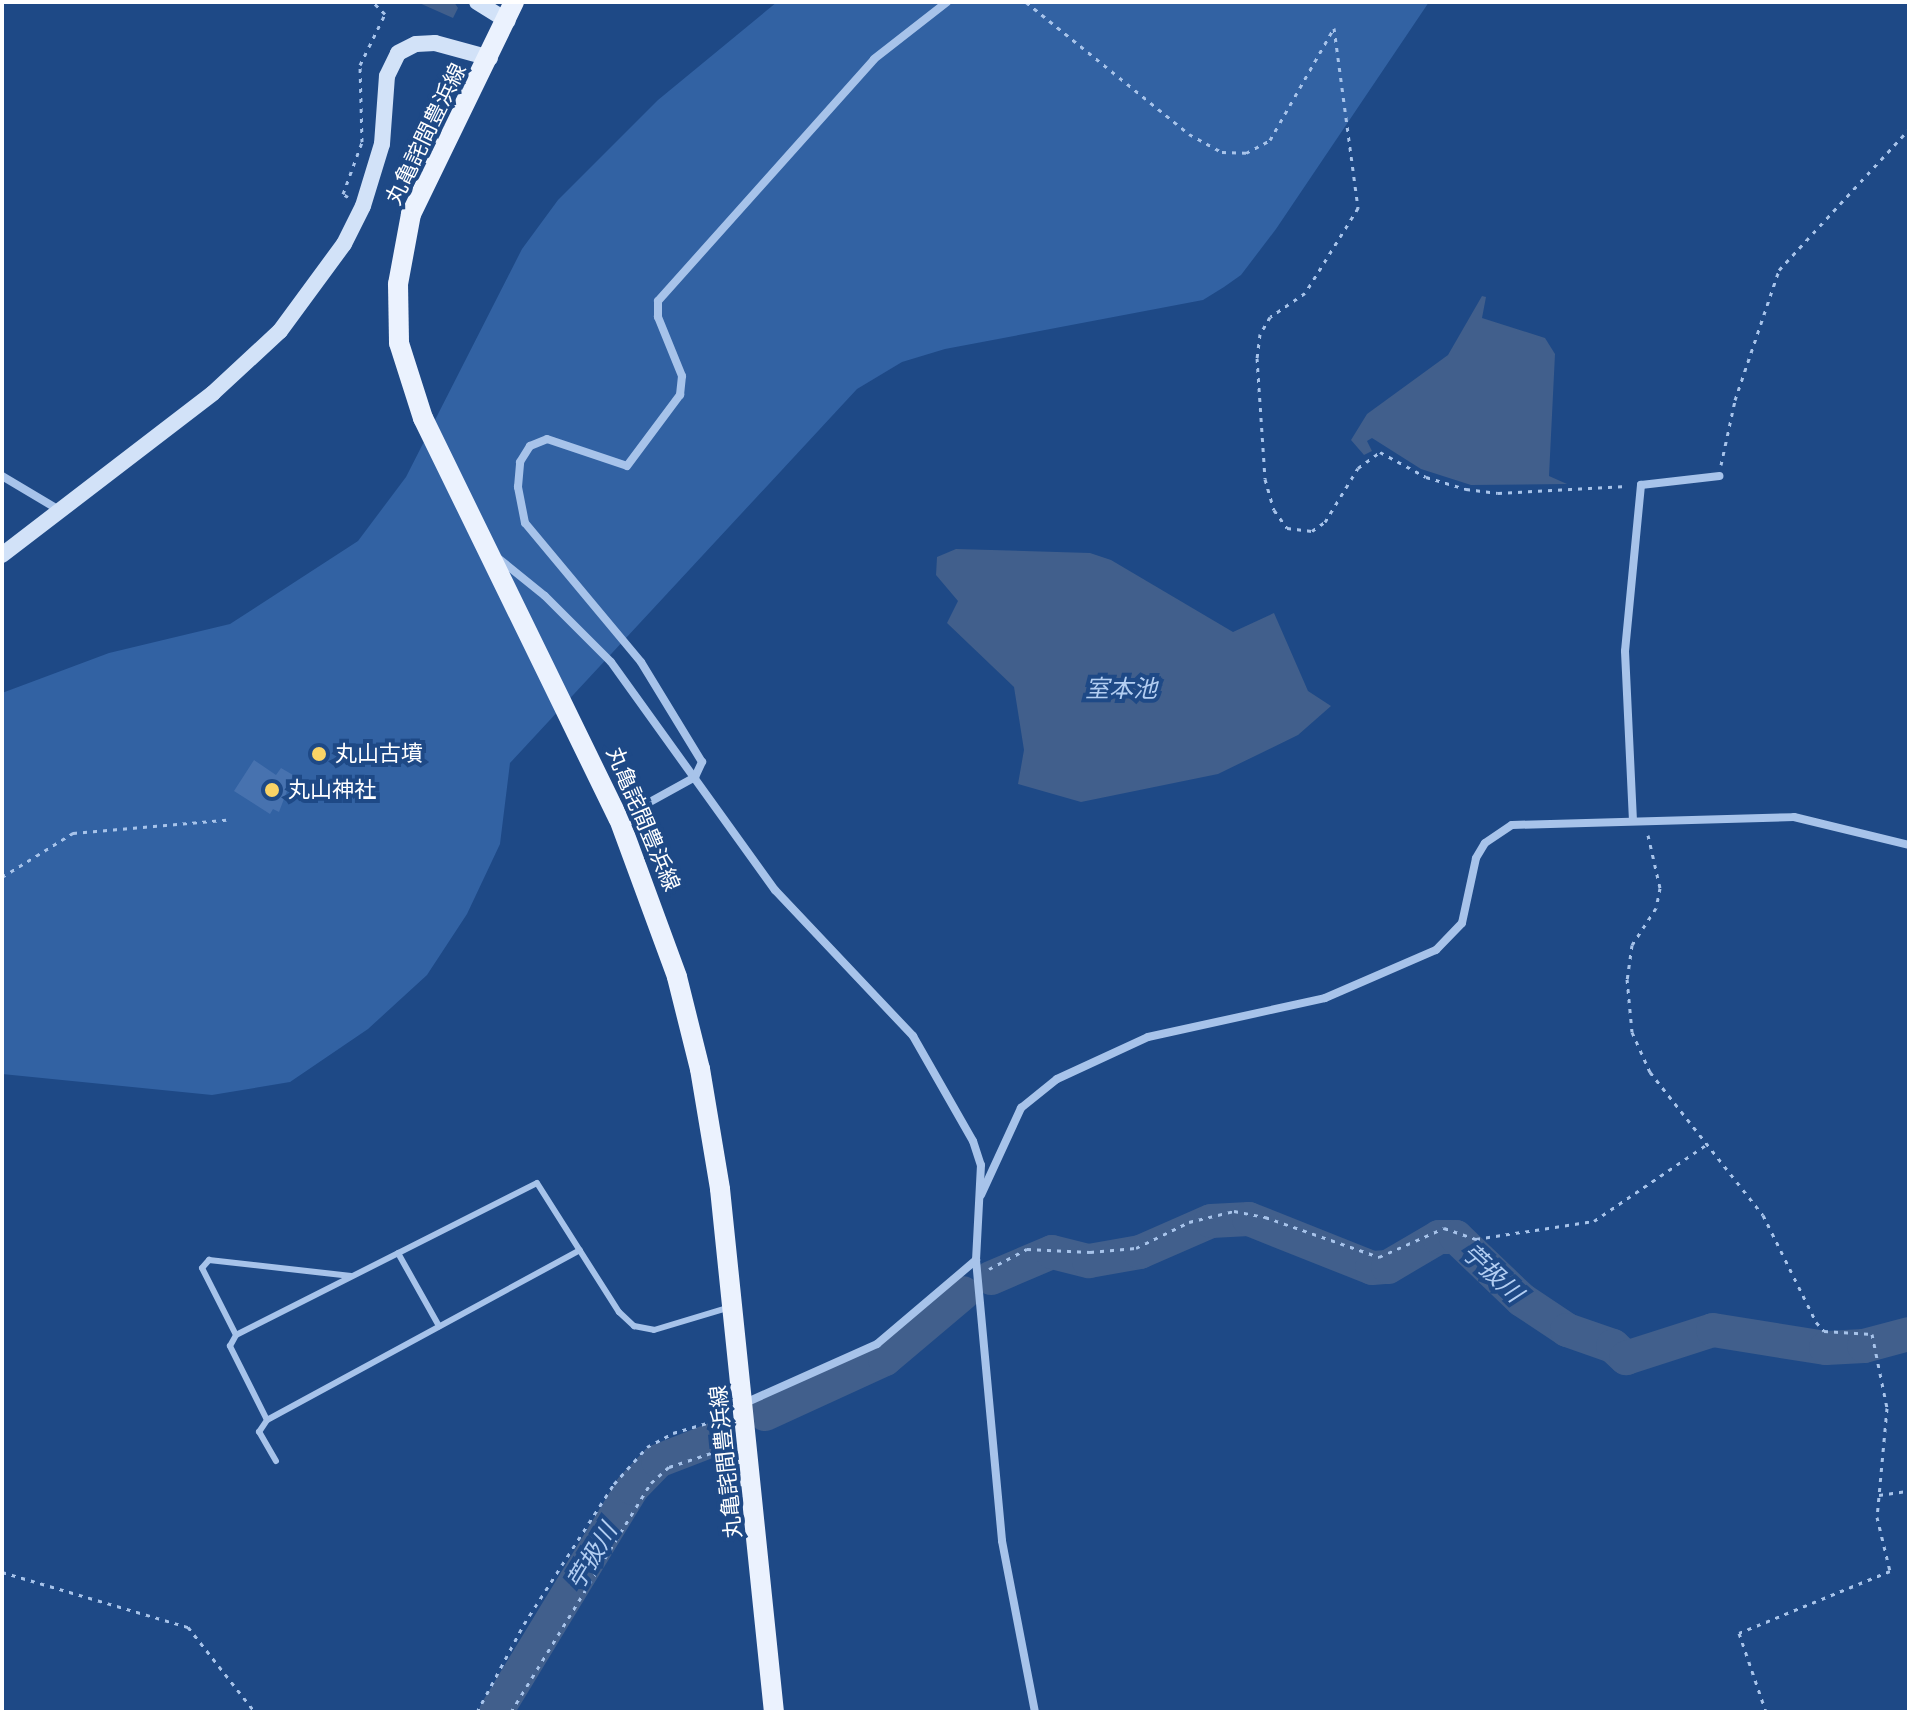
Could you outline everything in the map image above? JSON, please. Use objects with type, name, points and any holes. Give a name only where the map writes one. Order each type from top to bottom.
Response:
[{"type":"main road","name":"丸亀詫間豊浜線","points":[[510,12],[411,214],[396,313],[406,372],[485,548],[619,819],[677,977],[700,1069],[735,1306],[774,1712]]},
{"type":"street","points":[[477,2],[510,12]]},
{"type":"street","points":[[619,819],[695,777],[702,762],[641,662],[525,523],[518,487],[520,462],[530,446],[547,439],[627,466],[680,395],[682,376],[658,317],[658,301],[874,59],[947,2]]},
{"type":"street","points":[[2,555],[254,359],[319,281],[363,206],[382,144],[387,76],[398,53],[416,44],[435,43],[490,58]]},
{"type":"street","points":[[2,476],[59,510]]},
{"type":"street","points":[[1633,821],[1625,651],[1641,485],[1719,476]]},
{"type":"street","points":[[485,548],[545,596],[611,662],[775,890],[913,1036],[973,1141],[981,1165],[976,1260],[1002,1541],[1035,1712]]},
{"type":"street","points":[[979,1199],[1021,1108],[1057,1079],[1148,1037],[1325,998],[1436,950],[1462,923],[1476,858],[1485,843],[1512,825],[1794,817],[1909,845]]},
{"type":"street","points":[[745,1403],[877,1344],[976,1260]]},
{"type":"lane","points":[[267,1420],[230,1346],[236,1335],[537,1183],[619,1312],[634,1326],[654,1330],[735,1306]]},
{"type":"lane","points":[[276,1461],[259,1432],[267,1420],[580,1250]]},
{"type":"lane","points":[[398,1253],[439,1326]]},
{"type":"lane","points":[[236,1335],[202,1268],[209,1260],[353,1276]]},
{"type":"path","points":[[363,206],[343,194],[362,142],[356,84],[360,65],[385,14],[373,2]]},
{"type":"path","points":[[1026,2],[1189,134],[1222,152],[1246,153],[1270,140],[1334,28],[1358,208],[1321,274],[1305,293],[1270,317],[1260,334],[1257,358],[1265,479],[1274,510],[1287,528],[1312,531],[1325,522],[1358,468],[1380,452],[1426,477],[1498,493],[1641,485]]},
{"type":"path","points":[[1719,476],[1735,400],[1779,270],[1909,129]]},
{"type":"path","points":[[2,877],[73,833],[226,820]]},
{"type":"path","points":[[1644,821],[1660,888],[1656,908],[1632,945],[1627,979],[1632,1032],[1650,1072],[1763,1215],[1816,1322],[1824,1331],[1872,1334],[1879,1353],[1887,1408],[1877,1517],[1890,1571],[1739,1633],[1766,1712]]},
{"type":"path","points":[[978,1275],[1027,1249],[1090,1252],[1136,1248],[1189,1222],[1234,1211],[1279,1221],[1379,1257],[1444,1228],[1476,1239],[1594,1221],[1706,1145]]},
{"type":"path","points":[[477,1712],[524,1624],[614,1484],[647,1447],[673,1433],[728,1417]]},
{"type":"path","points":[[511,1712],[651,1483],[669,1467],[730,1446]]},
{"type":"path","points":[[1879,1495],[1909,1491]]},
{"type":"path","points":[[2,1572],[188,1627],[255,1712]]},
{"type":"shaded area","points":[[777,2],[1429,2],[1276,229],[1241,275],[1224,287],[1203,300],[945,349],[902,362],[857,389],[510,763],[500,844],[467,914],[427,975],[368,1029],[290,1082],[212,1095],[2,1074],[2,693],[109,653],[230,624],[358,541],[406,477],[522,249],[558,200],[658,100]]},
{"type":"water","points":[[417,2],[454,2],[458,8],[453,18]]},
{"type":"water","points":[[1482,296],[1486,297],[1482,318],[1545,338],[1555,354],[1549,476],[1567,484],[1471,485],[1421,469],[1372,438],[1367,441],[1372,451],[1364,455],[1351,440],[1367,414],[1448,355]]},
{"type":"water","name":"室本池","points":[[956,549],[1090,553],[1111,560],[1233,632],[1274,613],[1308,691],[1331,706],[1298,735],[1218,774],[1081,802],[1018,784],[1024,750],[1014,687],[947,623],[958,601],[936,575],[937,557]]},
{"type":"building","points":[[254,760],[276,775],[281,768],[293,775],[279,812],[273,809],[270,814],[234,791]]},
{"type":"waterway","name":"苧扱川","points":[[991,1278],[1052,1252],[1089,1261],[1140,1252],[1211,1221],[1249,1219],[1372,1268],[1388,1267],[1439,1237],[1456,1237],[1522,1300],[1567,1330],[1613,1346],[1626,1358],[1713,1330],[1826,1348],[1864,1346],[1909,1334]]},
{"type":"waterway","name":"苧扱川","points":[[765,1414],[885,1359],[963,1293]]},
{"type":"waterway","name":"苧扱川","points":[[496,1712],[632,1488],[658,1461],[720,1437]]},
{"type":"place","name":"丸山古墳","points":[[319,754]]},
{"type":"place","name":"丸山神社","points":[[272,790]]}]
